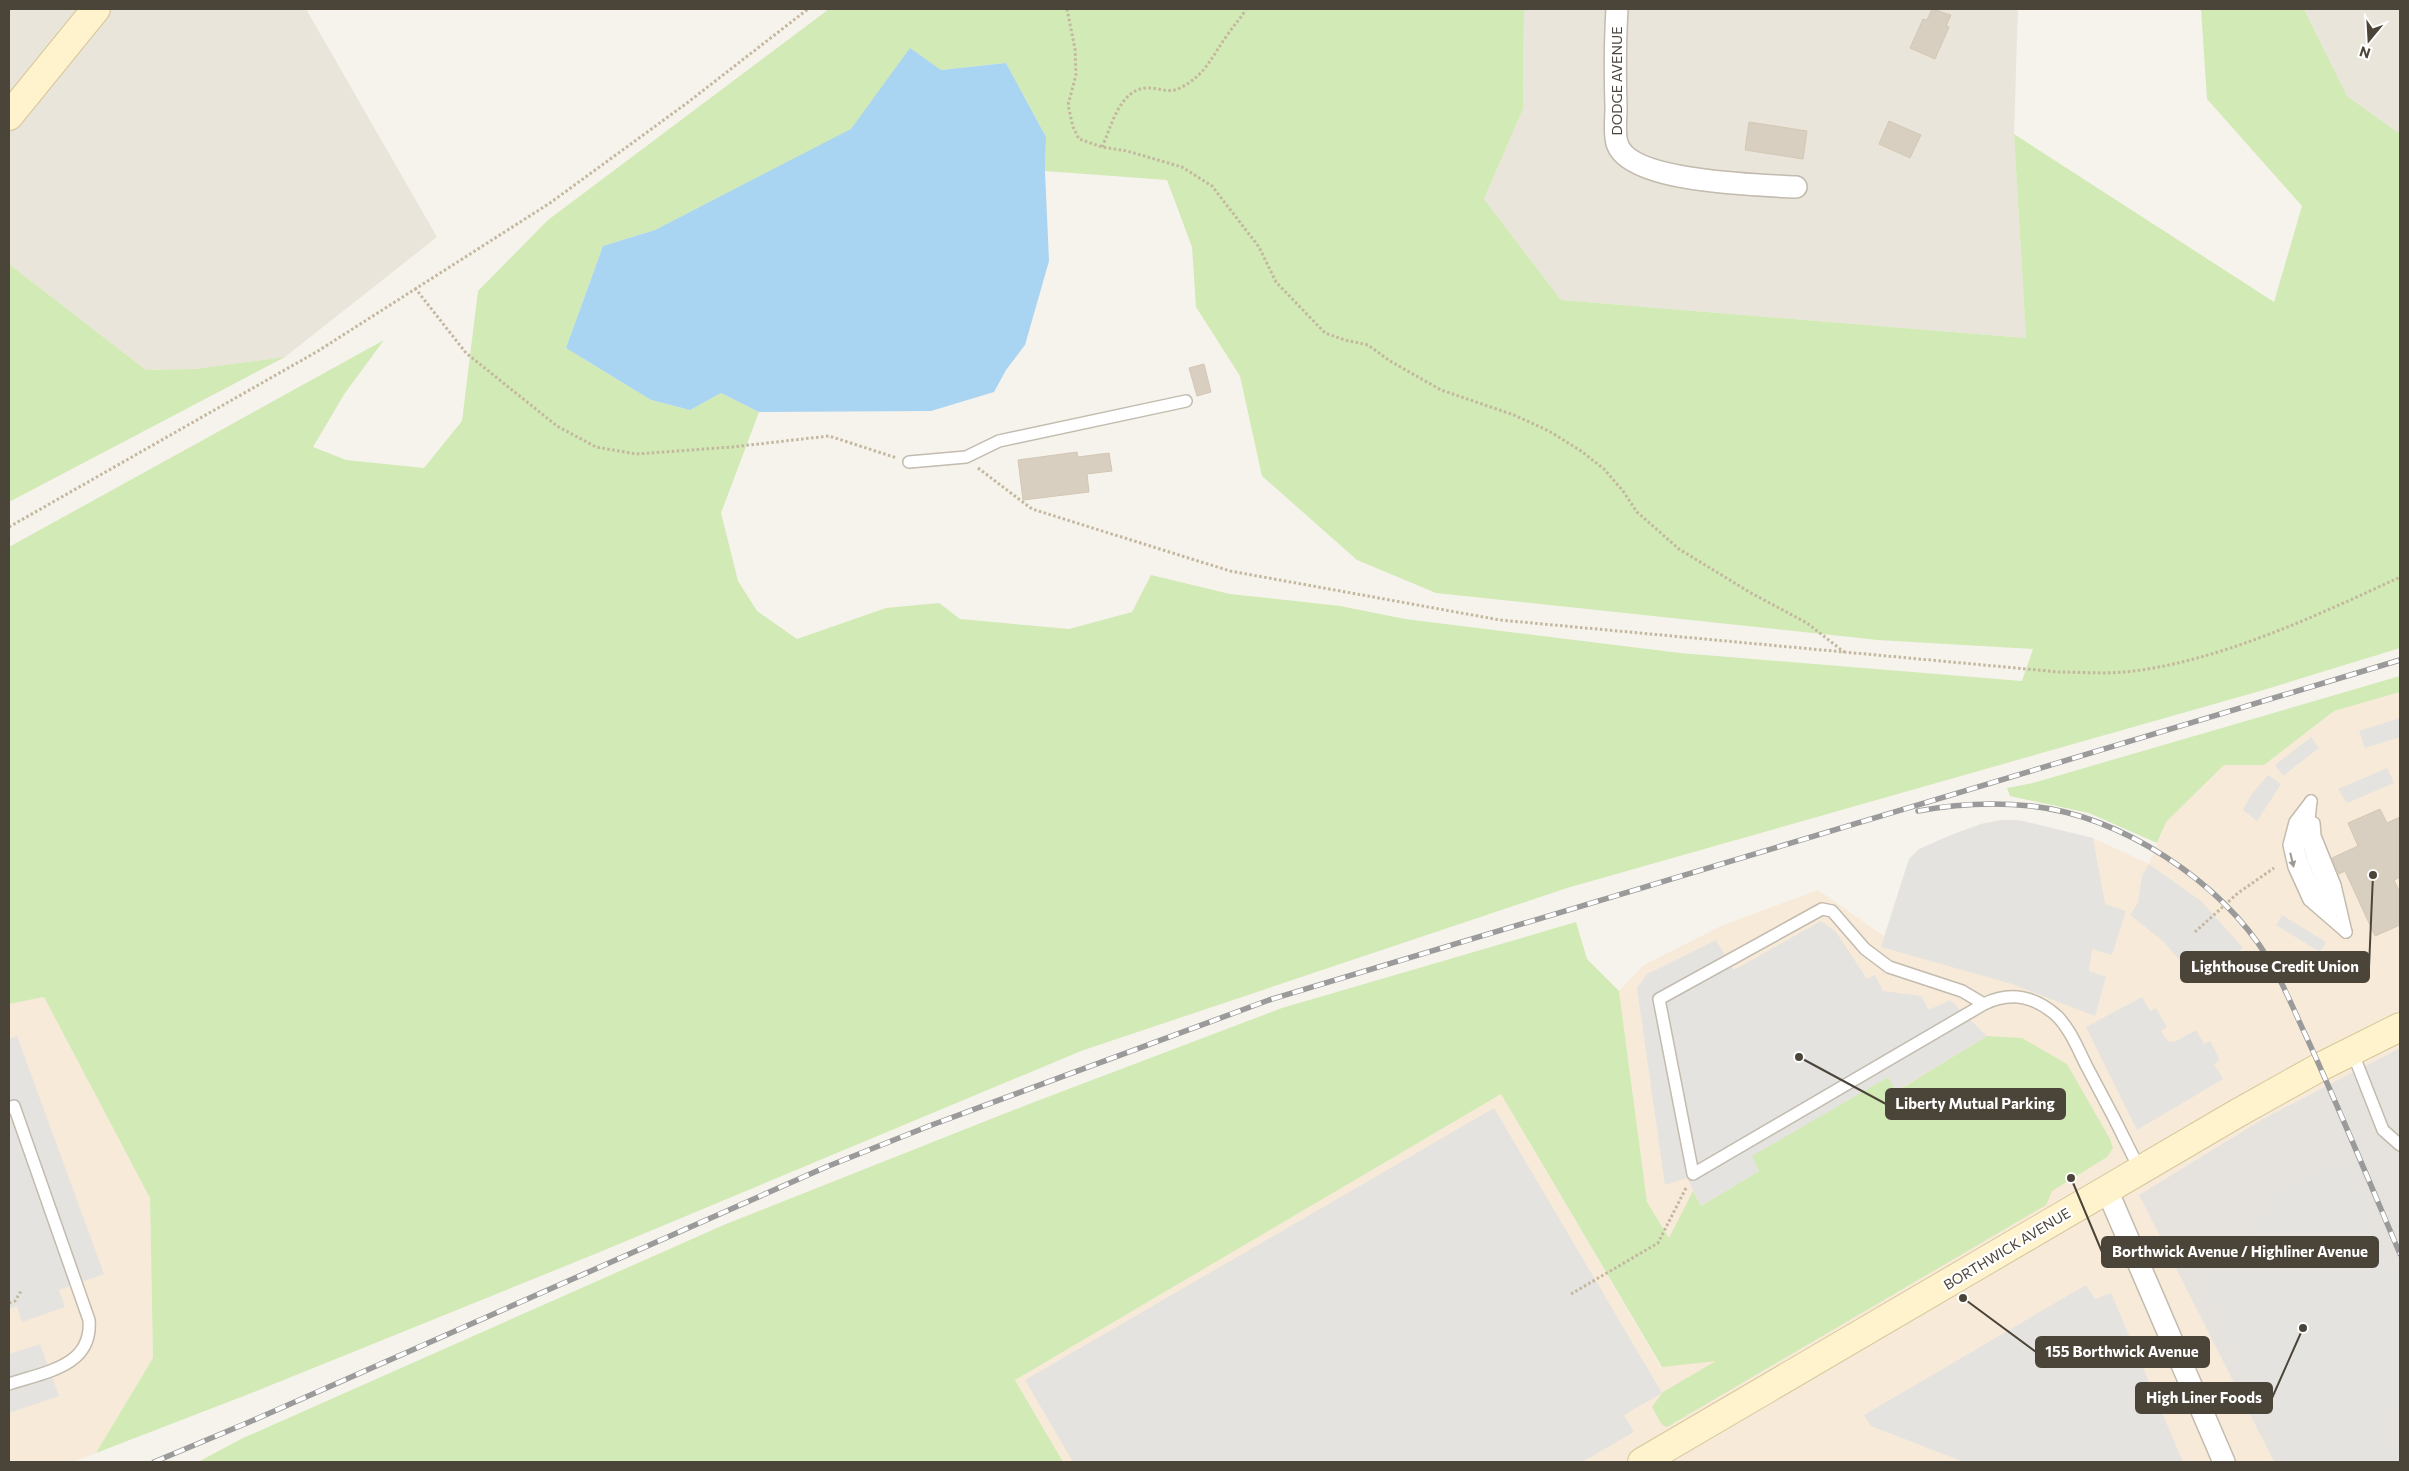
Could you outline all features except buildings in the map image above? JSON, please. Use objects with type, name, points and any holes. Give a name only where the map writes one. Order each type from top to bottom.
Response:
[{"type":"street","points":[[9,116],[96,9]]},
{"type":"street","name":"DODGE AVENUE","points":[[1617,9],[1615,52],[1617,144],[1632,162],[1657,171],[1709,182],[1796,187]]},
{"type":"street","name":"BORTHWICK AVENUE","points":[[1642,1462],[2140,1170],[2320,1067],[2400,1027]]},
{"type":"street","points":[[2107,1190],[2224,1462]]},
{"type":"lane","points":[[909,462],[966,457],[999,441],[1186,401]]},
{"type":"lane","points":[[2311,801],[2315,836],[2335,885],[2346,932],[2320,900],[2298,842],[2301,824],[2311,801]]},
{"type":"lane","points":[[1984,1004],[1962,991],[1889,967],[1865,949],[1832,911],[1822,909],[1659,999],[1694,1174],[1984,1004],[1998,997],[2011,996],[2035,1002],[2056,1016],[2065,1026],[2140,1170]]},
{"type":"lane","points":[[2352,1050],[2383,1130],[2400,1145]]},
{"type":"lane","points":[[9,1108],[14,1106],[89,1320],[90,1329],[85,1347],[75,1359],[9,1384]]},
{"type":"path","points":[[9,527],[318,351],[550,204],[687,103],[808,9]]},
{"type":"path","points":[[1067,9],[1075,49],[1076,75],[1068,105],[1073,127],[1079,139],[1102,147],[1127,150],[1182,167],[1212,186],[1259,247],[1276,282],[1326,333],[1345,340],[1368,345],[1390,361],[1441,390],[1514,415],[1557,436],[1581,451],[1604,469],[1623,491],[1637,512],[1679,549],[1751,593],[1808,623],[1845,653]]},
{"type":"path","points":[[1102,147],[1113,116],[1125,100],[1132,94],[1145,88],[1178,89],[1199,76],[1216,56],[1227,35],[1246,9]]},
{"type":"path","points":[[415,288],[466,353],[557,426],[596,447],[636,454],[732,447],[829,436],[909,462]]},
{"type":"path","points":[[966,457],[1032,509],[1230,571],[1500,620],[2059,672],[2124,672],[2199,657],[2346,602],[2400,577]]},
{"type":"path","points":[[2195,932],[2238,893],[2274,868]]},
{"type":"path","points":[[1571,1294],[1658,1243],[1694,1174]]},
{"type":"path","points":[[9,1303],[15,1301],[21,1291]]},
{"type":"shaded area","points":[[9,9],[306,9],[437,237],[285,357],[195,369],[146,370],[9,264]]},
{"type":"shaded area","points":[[1524,9],[2018,9],[2014,134],[2026,338],[1561,300],[1484,199],[1523,109]]},
{"type":"shaded area","points":[[2304,9],[2400,9],[2400,134],[2347,96]]},
{"type":"shaded area","points":[[2400,692],[2400,1048],[2263,1119],[2139,1195],[2274,1462],[1063,1462],[1015,1380],[1501,1094],[1661,1367],[1683,1260],[1647,1202],[1619,991],[1644,965],[1721,926],[1818,890],[1884,936],[1909,859],[1919,849],[1981,824],[2001,820],[2018,820],[2093,838],[2149,864],[2166,822],[2224,765],[2264,765],[2334,711]]},
{"type":"shaded area","points":[[2400,718],[2400,737],[2365,748],[2359,731]]},
{"type":"shaded area","points":[[2311,737],[2319,748],[2283,776],[2275,765]]},
{"type":"shaded area","points":[[2387,768],[2394,783],[2347,803],[2338,789]]},
{"type":"shaded area","points":[[2268,775],[2281,784],[2257,821],[2243,810],[2251,795]]},
{"type":"shaded area","points":[[2001,820],[2018,820],[2093,838],[2105,904],[2126,911],[2112,955],[2092,949],[2089,971],[2106,977],[2095,1016],[2012,984],[1881,947],[1909,859],[1919,849],[1951,835],[1981,824]]},
{"type":"shaded area","points":[[2149,864],[2201,901],[2243,948],[2196,979],[2163,941],[2130,915],[2138,903],[2142,876]]},
{"type":"shaded area","points":[[2282,915],[2326,942],[2320,952],[2276,925]]},
{"type":"shaded area","points":[[1821,921],[1836,932],[1867,979],[1875,975],[1883,991],[1921,996],[1929,1010],[1950,1000],[1987,1036],[1896,1091],[1888,1077],[1752,1156],[1759,1171],[1701,1206],[1687,1178],[1665,1185],[1637,988],[1647,974],[1716,940],[1734,970]]},
{"type":"shaded area","points":[[44,997],[150,1198],[153,1358],[96,1453],[74,1462],[9,1462],[9,1004]]},
{"type":"shaded area","points":[[2142,997],[2150,1011],[2156,1008],[2167,1027],[2161,1031],[2168,1041],[2174,1042],[2196,1030],[2204,1044],[2210,1041],[2220,1060],[2214,1064],[2223,1079],[2137,1130],[2086,1027]]},
{"type":"shaded area","points":[[17,1036],[104,1274],[59,1290],[65,1307],[22,1322],[17,1306],[9,1309],[9,1039]]},
{"type":"shaded area","points":[[2400,1048],[2400,1462],[2274,1462],[2139,1195],[2263,1119]]},
{"type":"shaded area","points":[[1494,1108],[1662,1393],[1624,1415],[1634,1432],[1582,1462],[1073,1462],[1025,1380]]},
{"type":"shaded area","points":[[2348,1163],[2400,1289],[2400,1404],[2376,1414],[2396,1462],[2283,1462],[2206,1282],[2222,1271],[2282,1190]]},
{"type":"shaded area","points":[[2086,1285],[2095,1299],[2111,1293],[2183,1462],[1964,1462],[1871,1426],[1864,1415]]},
{"type":"shaded area","points":[[40,1344],[59,1396],[9,1413],[9,1354]]},
{"type":"green space","points":[[829,9],[1524,9],[1523,109],[1484,199],[1561,300],[2026,338],[2014,134],[2274,302],[2302,206],[2207,99],[2201,9],[2304,9],[2347,96],[2400,134],[2400,648],[2260,691],[1567,888],[1081,1051],[595,1254],[259,1390],[96,1453],[153,1358],[150,1198],[44,997],[9,1004],[9,547],[384,340],[345,393],[313,447],[346,460],[424,468],[462,421],[478,291],[548,220]],"holes":[[[910,49],[941,70],[1006,63],[1046,137],[1045,171],[1167,180],[1192,247],[1196,307],[1240,376],[1262,476],[1357,560],[1436,593],[1878,640],[2033,649],[2022,681],[1680,653],[1405,619],[1340,606],[1230,594],[1151,575],[1132,612],[1069,629],[960,619],[939,603],[886,608],[797,639],[757,611],[738,581],[721,513],[759,412],[721,393],[690,410],[651,400],[566,348],[603,246],[655,230],[852,129]]]},
{"type":"green space","points":[[9,264],[146,370],[195,369],[285,357],[9,502]]},
{"type":"green space","points":[[2400,676],[2400,692],[2334,711],[2264,765],[2224,765],[2166,822],[2157,843],[2089,813],[2010,796],[2007,788],[2033,783]]},
{"type":"green space","points":[[1576,922],[1587,959],[1619,991],[1647,1202],[1669,1238],[1693,1191],[1701,1206],[1759,1171],[1751,1156],[1888,1077],[1897,1091],[1987,1036],[2022,1038],[2067,1064],[2110,1139],[2113,1148],[2107,1157],[2052,1191],[2046,1205],[1667,1427],[1662,1425],[1652,1407],[1663,1392],[1716,1361],[1662,1367],[1501,1094],[1015,1380],[1063,1462],[198,1462],[243,1438],[726,1224],[1029,1104],[1282,1008]]},
{"type":"water","points":[[910,48],[941,70],[1006,63],[1046,137],[1045,171],[1049,261],[1025,345],[1006,370],[994,392],[931,411],[759,412],[721,393],[690,410],[651,400],[566,348],[603,246],[655,230],[851,129]]},
{"type":"railway","points":[[154,1462],[247,1423],[826,1167],[929,1126],[1269,1000],[2400,660]]},
{"type":"railway","points":[[1918,811],[1960,805],[1989,804],[2031,806],[2065,812],[2100,823],[2133,838],[2166,857],[2224,903],[2248,930],[2279,977],[2330,1090],[2400,1254]]},
{"type":"place","name":"Lighthouse Credit Union","points":[[2373,875]]},
{"type":"place","name":"Liberty Mutual Parking","points":[[1799,1057]]},
{"type":"place","name":"Borthwick Avenue / Highliner Avenue","points":[[2071,1178]]},
{"type":"place","name":"155 Borthwick Avenue","points":[[1963,1298]]},
{"type":"place","name":"High Liner Foods","points":[[2303,1328]]}]
